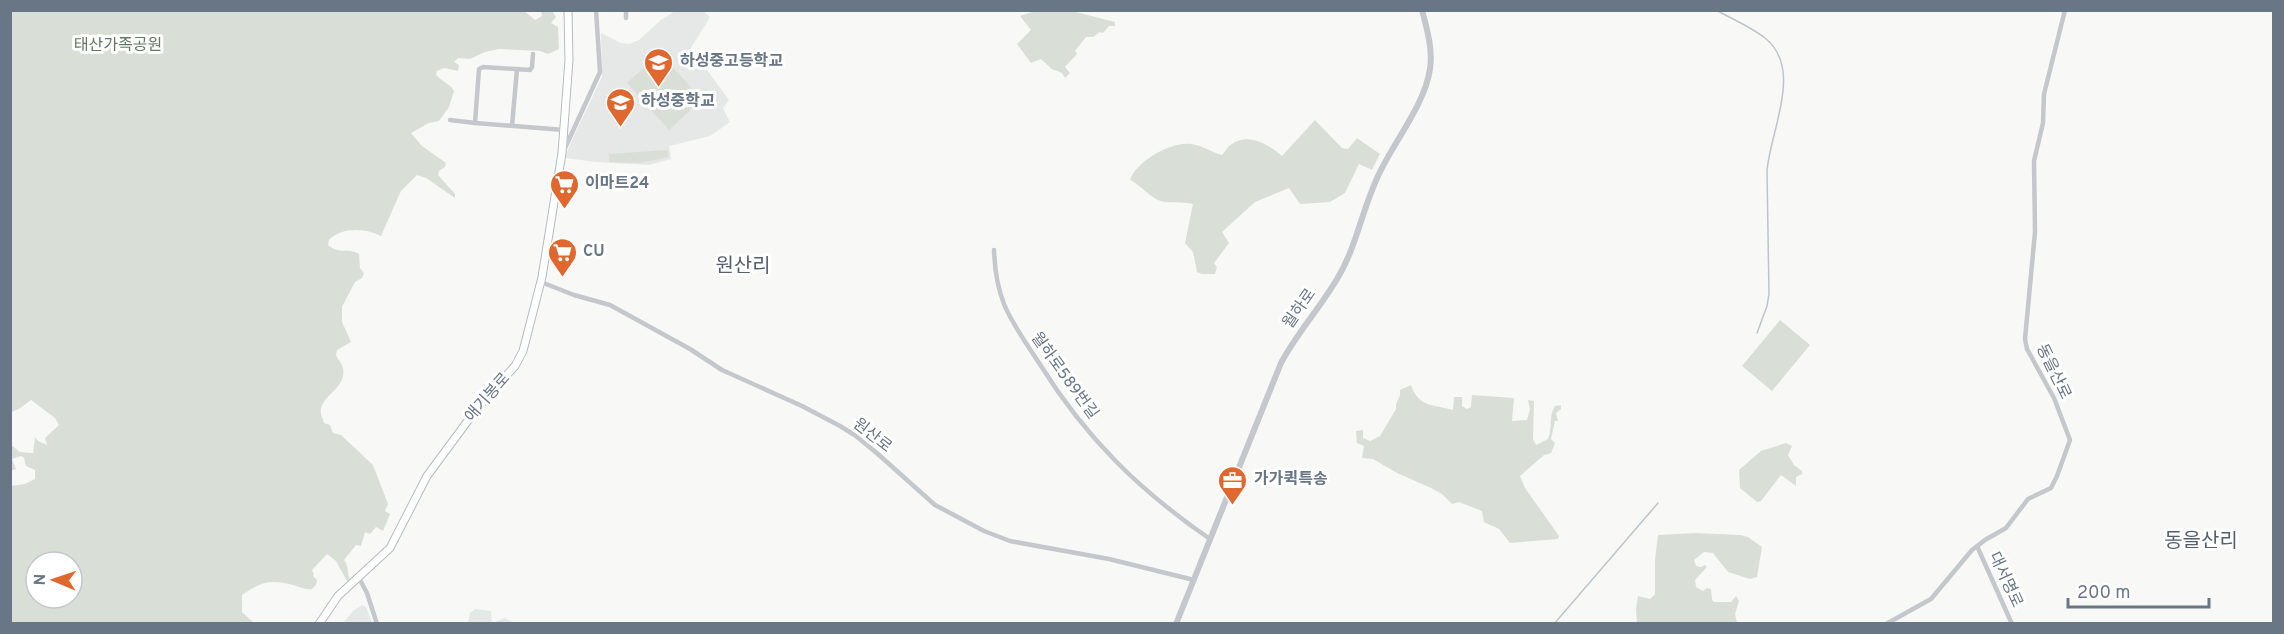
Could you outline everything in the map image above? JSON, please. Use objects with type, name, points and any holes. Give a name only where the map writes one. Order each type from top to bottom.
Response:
[{"type":"main road","name":"애기봉로","points":[[319,624],[338,596],[390,548],[437,461],[478,407],[515,366],[523,351],[541,282],[562,153],[569,60],[568,10]]},
{"type":"street","points":[[562,153],[600,72],[596,10]]},
{"type":"street","points":[[626,10],[626,18]]},
{"type":"street","name":"월하로","points":[[1176,624],[1281,363],[1296,337],[1337,279],[1347,260],[1381,170],[1426,84],[1431,60],[1422,10]]},
{"type":"street","name":"동을산로","points":[[1886,624],[1931,599],[1977,546],[2006,528],[2028,500],[2051,488],[2070,441],[2054,398],[2025,339],[2035,232],[2034,161],[2043,123],[2044,94],[2066,10]]},
{"type":"street","points":[[475,123],[479,69],[483,67],[531,69],[533,54]]},
{"type":"street","points":[[513,126],[517,69]]},
{"type":"street","points":[[450,120],[564,130]]},
{"type":"street","name":"월하로589번길","points":[[994,250],[998,286],[1009,318],[1060,398],[1104,449],[1142,488],[1210,539]]},
{"type":"street","name":"원산로","points":[[541,282],[574,295],[610,305],[690,349],[722,370],[840,426],[879,455],[935,505],[984,531],[1010,541],[1109,559],[1194,579]]},
{"type":"street","name":"대서명로","points":[[1977,546],[2012,624]]},
{"type":"street","points":[[359,578],[367,593],[377,624]]},
{"type":"shaded area","name":"하성중고등학교","points":[[675,11],[703,11],[710,17],[691,48],[729,100],[723,108],[730,122],[710,136],[669,146],[671,159],[649,165],[566,158],[602,77],[601,33],[621,43],[629,44],[639,40]]},
{"type":"shaded area","points":[[362,605],[366,607],[372,623],[343,623],[353,611]]},
{"type":"shaded area","points":[[475,609],[491,611],[492,623],[468,623],[470,613]]},
{"type":"shaded area","points":[[505,618],[514,623],[492,623]]},
{"type":"green space","name":"태산가족공원","points":[[523,10],[535,20],[542,16],[541,11],[552,11],[556,17],[551,23],[558,27],[559,49],[548,54],[540,51],[499,49],[470,59],[458,58],[454,62],[459,65],[458,71],[444,68],[437,71],[438,77],[454,91],[449,107],[439,121],[429,123],[411,133],[422,146],[446,163],[438,175],[455,194],[455,198],[426,178],[417,175],[401,191],[381,236],[368,231],[354,230],[340,233],[329,240],[328,245],[332,248],[359,254],[360,268],[364,273],[362,278],[355,282],[342,307],[342,322],[351,342],[337,350],[336,355],[342,366],[343,376],[341,382],[324,402],[321,414],[324,423],[330,425],[333,433],[341,435],[373,465],[388,504],[385,511],[390,514],[383,531],[376,527],[370,534],[365,532],[361,546],[356,545],[344,560],[350,580],[347,581],[336,561],[327,554],[312,570],[317,580],[312,589],[272,582],[255,587],[242,595],[242,612],[254,623],[11,623],[11,486],[25,484],[35,479],[35,470],[26,466],[21,456],[12,459],[16,469],[11,471],[11,445],[20,452],[33,453],[35,437],[47,445],[45,438],[59,425],[55,418],[31,400],[11,412],[11,11]]},
{"type":"green space","points":[[1035,11],[1072,11],[1115,22],[1115,26],[1109,26],[1103,33],[1100,32],[1093,37],[1086,37],[1075,51],[1077,54],[1065,67],[1070,73],[1065,78],[1062,73],[1052,69],[1041,59],[1031,63],[1017,44],[1031,30],[1020,16]]},
{"type":"green space","points":[[661,55],[702,99],[669,130],[627,83]]},
{"type":"green space","points":[[1315,120],[1342,148],[1348,149],[1357,138],[1380,154],[1372,170],[1359,164],[1345,193],[1330,202],[1300,204],[1289,188],[1255,202],[1222,232],[1229,243],[1214,263],[1217,267],[1215,274],[1197,272],[1193,252],[1185,243],[1193,204],[1158,200],[1130,180],[1139,166],[1147,159],[1165,149],[1183,144],[1199,146],[1222,155],[1231,145],[1245,139],[1259,141],[1282,156]]},
{"type":"green space","points":[[667,150],[669,157],[640,163],[609,162],[609,154]]},
{"type":"green space","points":[[1780,320],[1810,345],[1772,391],[1742,366]]},
{"type":"green space","points":[[1411,385],[1418,398],[1428,404],[1453,410],[1454,397],[1462,397],[1462,406],[1467,409],[1471,407],[1472,395],[1514,398],[1512,421],[1527,420],[1530,409],[1528,400],[1534,401],[1533,439],[1536,445],[1548,439],[1553,410],[1555,406],[1561,405],[1561,409],[1556,413],[1558,421],[1555,421],[1551,439],[1555,443],[1551,453],[1544,455],[1520,476],[1525,488],[1559,536],[1558,539],[1510,543],[1499,529],[1484,522],[1482,511],[1459,502],[1452,504],[1442,494],[1431,488],[1373,459],[1362,458],[1364,446],[1357,443],[1356,431],[1363,430],[1363,438],[1370,441],[1380,436],[1396,409],[1400,390]]},
{"type":"green space","points":[[1786,443],[1792,446],[1788,455],[1802,474],[1796,477],[1796,486],[1781,475],[1761,501],[1757,502],[1740,488],[1739,470],[1761,451]]},
{"type":"green space","points":[[1696,533],[1740,535],[1748,537],[1762,547],[1757,577],[1750,579],[1728,572],[1713,553],[1704,552],[1694,560],[1696,566],[1705,565],[1707,567],[1695,580],[1696,587],[1703,591],[1707,588],[1711,589],[1714,602],[1731,602],[1736,596],[1739,601],[1735,614],[1737,623],[1637,623],[1638,596],[1650,599],[1655,594],[1658,535]]},
{"type":"waterway","points":[[1716,10],[1765,38],[1776,51],[1782,66],[1784,83],[1782,101],[1767,171],[1769,294],[1757,333]]},
{"type":"waterway","points":[[1554,624],[1658,503]]},
{"type":"place","name":"하성중고등학교","points":[[659,88]]},
{"type":"place","name":"하성중학교","points":[[620,128]]},
{"type":"place","name":"이마트24","points":[[564,210]]},
{"type":"place","name":"CU","points":[[562,278]]},
{"type":"place","name":"가가퀵특송","points":[[1233,506]]},
{"type":"district","name":"원산리","points":[[743,267]]},
{"type":"district","name":"동을산리","points":[[2201,542]]}]
